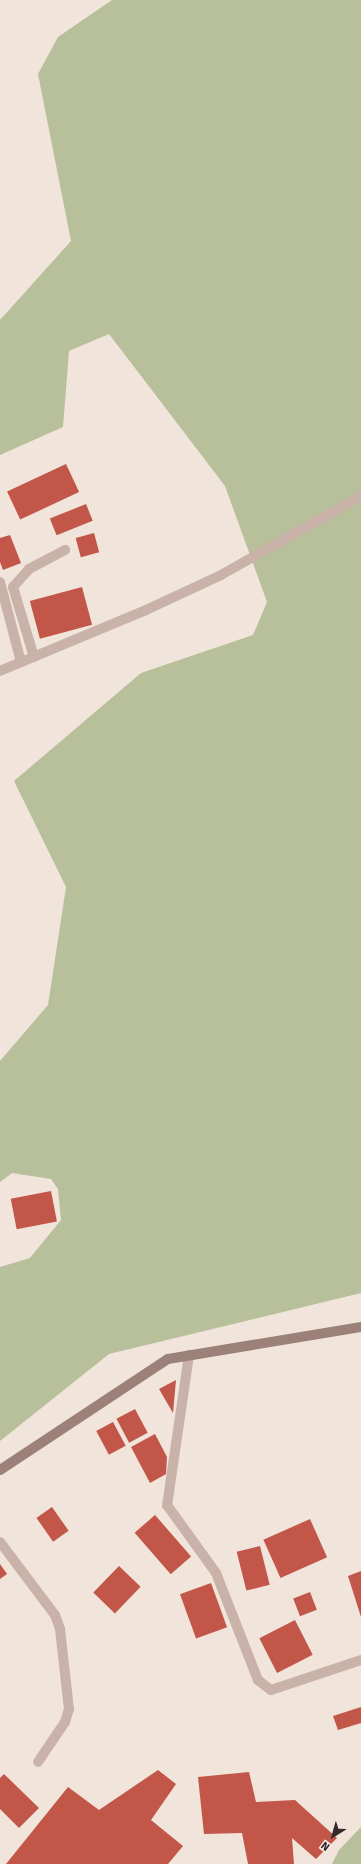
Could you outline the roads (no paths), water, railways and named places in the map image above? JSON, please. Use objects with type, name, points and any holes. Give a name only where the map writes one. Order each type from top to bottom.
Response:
[{"type":"street","points":[[0,671],[146,610],[222,575],[361,496]]},
{"type":"street","points":[[34,657],[13,587],[29,569],[65,550]]},
{"type":"street","points":[[0,582],[21,662]]},
{"type":"street","points":[[0,1470],[153,1367],[168,1359],[361,1327]]},
{"type":"street","points":[[189,1355],[167,1505],[216,1573],[258,1680],[271,1690],[361,1660]]},
{"type":"street","points":[[0,1542],[55,1615],[60,1629],[69,1709],[65,1722],[38,1762]]}]
